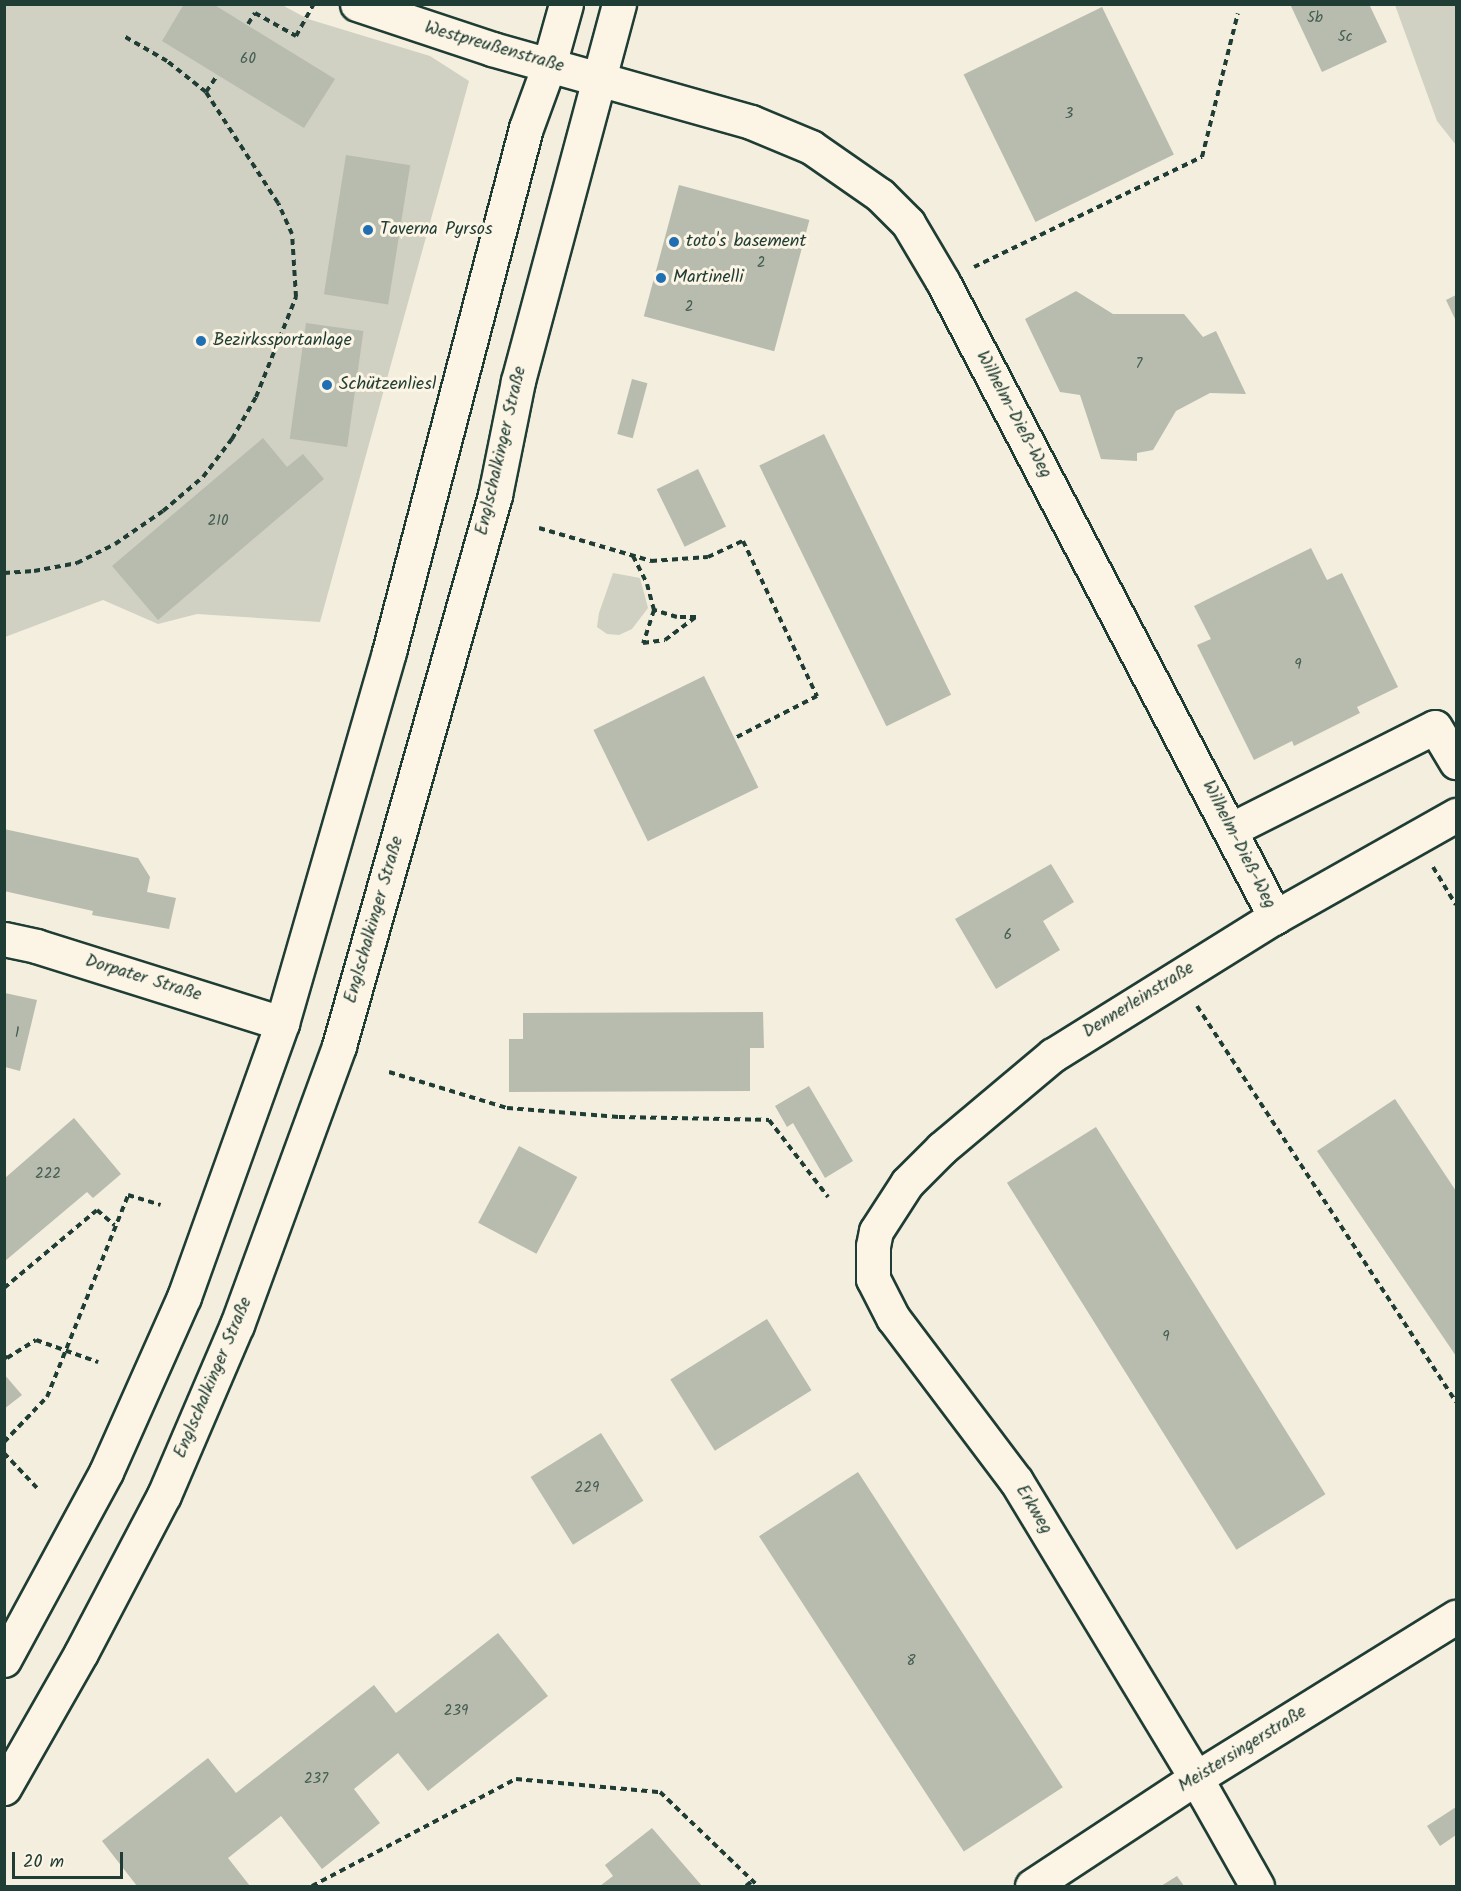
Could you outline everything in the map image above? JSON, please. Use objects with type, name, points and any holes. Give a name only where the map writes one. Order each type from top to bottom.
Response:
[{"type":"street","name":"Westpreußenstraße","points":[[357,4],[440,34],[598,78]]},
{"type":"street","points":[[4,1660],[106,1472],[184,1297],[282,1023],[388,652],[526,128],[549,65],[566,4]]},
{"type":"street","name":"Englschalkinger Straße","points":[[4,1788],[81,1653],[164,1495],[237,1325],[339,1046],[495,495],[518,381],[619,4]]},
{"type":"street","name":"Wilhelm-Dieß-Weg","points":[[598,78],[751,122],[811,147],[880,195],[908,223],[943,282],[1275,917]]},
{"type":"street","points":[[1230,830],[1435,727],[1456,762]]},
{"type":"street","name":"Dennerleinstraße","points":[[873,1246],[876,1231],[900,1192],[942,1148],[1053,1054],[1275,917],[1456,815]]},
{"type":"street","name":"Dorpater Straße","points":[[4,939],[36,946],[282,1023]]},
{"type":"street","name":"Erkweg","points":[[873,1246],[873,1279],[893,1318],[1016,1481],[1196,1778],[1257,1887]]},
{"type":"street","name":"Meistersingerstraße","points":[[1032,1887],[1196,1778],[1456,1617]]},
{"type":"path","points":[[248,24],[255,13],[296,36],[314,4]]},
{"type":"path","points":[[943,282],[1202,157],[1238,13]]},
{"type":"path","points":[[4,573],[34,571],[77,563],[115,544],[162,511],[204,477],[232,440],[256,396],[296,297],[292,234],[278,203],[206,92],[167,61],[122,35]]},
{"type":"path","points":[[206,92],[216,77]]},
{"type":"path","points":[[540,528],[651,561],[677,561],[708,557],[742,542],[817,696],[735,738]]},
{"type":"path","points":[[633,556],[647,584],[654,610],[643,643],[665,640],[696,617],[677,617],[654,610]]},
{"type":"path","points":[[1414,838],[1456,905]]},
{"type":"path","points":[[1178,977],[1456,1402]]},
{"type":"path","points":[[389,1072],[507,1108],[619,1117],[769,1120],[828,1197]]},
{"type":"path","points":[[4,1442],[47,1397],[114,1225],[128,1195],[160,1205]]},
{"type":"path","points":[[4,1288],[98,1210],[114,1225]]},
{"type":"path","points":[[4,1356],[7,1358],[36,1340],[98,1362]]},
{"type":"path","points":[[4,1453],[37,1488]]},
{"type":"path","points":[[312,1887],[516,1779],[660,1792],[758,1887]]},
{"type":"path","points":[[746,1887],[752,1881]]},
{"type":"shaded area","name":"Bezirkssportanlage","points":[[5,5],[282,5],[308,19],[430,56],[469,81],[320,622],[197,614],[158,624],[103,600],[5,637]]},
{"type":"shaded area","points":[[1395,5],[1456,5],[1456,145],[1437,121]]},
{"type":"shaded area","points":[[613,573],[640,578],[648,608],[632,629],[619,635],[607,634],[597,627],[599,613]]},
{"type":"building","points":[[184,4],[213,4],[335,79],[304,128],[162,41]]},
{"type":"building","points":[[1290,4],[1369,4],[1387,42],[1322,72]]},
{"type":"building","points":[[1102,7],[1174,154],[1035,222],[964,75]]},
{"type":"building","name":"Taverna Pyrsos","points":[[346,155],[410,165],[388,304],[324,294]]},
{"type":"building","points":[[679,185],[809,220],[774,351],[644,316]]},
{"type":"building","points":[[1076,291],[1113,314],[1184,314],[1203,337],[1216,331],[1246,394],[1210,393],[1176,411],[1153,450],[1137,453],[1137,461],[1101,459],[1080,395],[1060,392],[1025,319]]},
{"type":"building","points":[[1456,295],[1456,321],[1446,300]]},
{"type":"building","name":"Schützenliesl","points":[[306,323],[363,331],[347,447],[290,439]]},
{"type":"building","points":[[632,379],[647,383],[633,438],[617,434]]},
{"type":"building","points":[[824,434],[951,695],[886,726],[759,466]]},
{"type":"building","points":[[263,438],[287,467],[303,454],[324,479],[158,620],[112,566]]},
{"type":"building","points":[[698,469],[726,527],[685,547],[657,489]]},
{"type":"building","points":[[1311,548],[1327,580],[1342,573],[1398,687],[1357,707],[1360,713],[1294,746],[1292,741],[1254,760],[1197,645],[1211,639],[1194,606]]},
{"type":"building","points":[[704,676],[758,787],[648,841],[593,730]]},
{"type":"building","points":[[4,829],[138,858],[150,877],[147,892],[176,898],[169,929],[92,915],[93,911],[4,891]]},
{"type":"building","points":[[1051,864],[1074,902],[1043,921],[1060,950],[996,989],[955,919]]},
{"type":"building","points":[[5,993],[37,1000],[20,1071],[5,1067]]},
{"type":"building","points":[[763,1012],[764,1048],[750,1048],[750,1091],[509,1092],[509,1039],[523,1039],[523,1013]]},
{"type":"building","points":[[809,1086],[853,1161],[825,1178],[793,1123],[787,1127],[775,1106]]},
{"type":"building","points":[[1395,1099],[1456,1191],[1456,1356],[1317,1151]]},
{"type":"building","points":[[74,1118],[121,1174],[93,1198],[87,1192],[5,1261],[5,1178]]},
{"type":"building","points":[[1096,1127],[1325,1494],[1236,1550],[1007,1183]]},
{"type":"building","points":[[519,1146],[577,1177],[536,1254],[478,1223]]},
{"type":"building","points":[[767,1319],[812,1390],[715,1451],[670,1379]]},
{"type":"building","points":[[4,1374],[22,1395],[4,1409]]},
{"type":"building","points":[[601,1433],[643,1501],[573,1545],[531,1477]]},
{"type":"building","points":[[858,1472],[1063,1787],[964,1852],[759,1536]]},
{"type":"building","points":[[498,1633],[548,1696],[428,1791],[398,1753],[354,1789],[380,1823],[322,1869],[281,1816],[228,1858],[250,1886],[137,1886],[102,1841],[208,1758],[236,1793],[374,1685],[396,1713]]},
{"type":"building","points":[[1456,1807],[1456,1835],[1440,1846],[1427,1826]]},
{"type":"building","points":[[652,1828],[702,1886],[600,1886],[613,1876],[605,1865]]},
{"type":"building","points":[[1177,1876],[1184,1886],[1161,1886]]},
{"type":"place","name":"Taverna Pyrsos","points":[[368,230]]},
{"type":"place","name":"toto's basement","points":[[674,242]]},
{"type":"place","name":"Martinelli","points":[[661,278]]},
{"type":"place","name":"Bezirkssportanlage","points":[[201,341]]},
{"type":"place","name":"Schützenliesl","points":[[327,385]]}]
